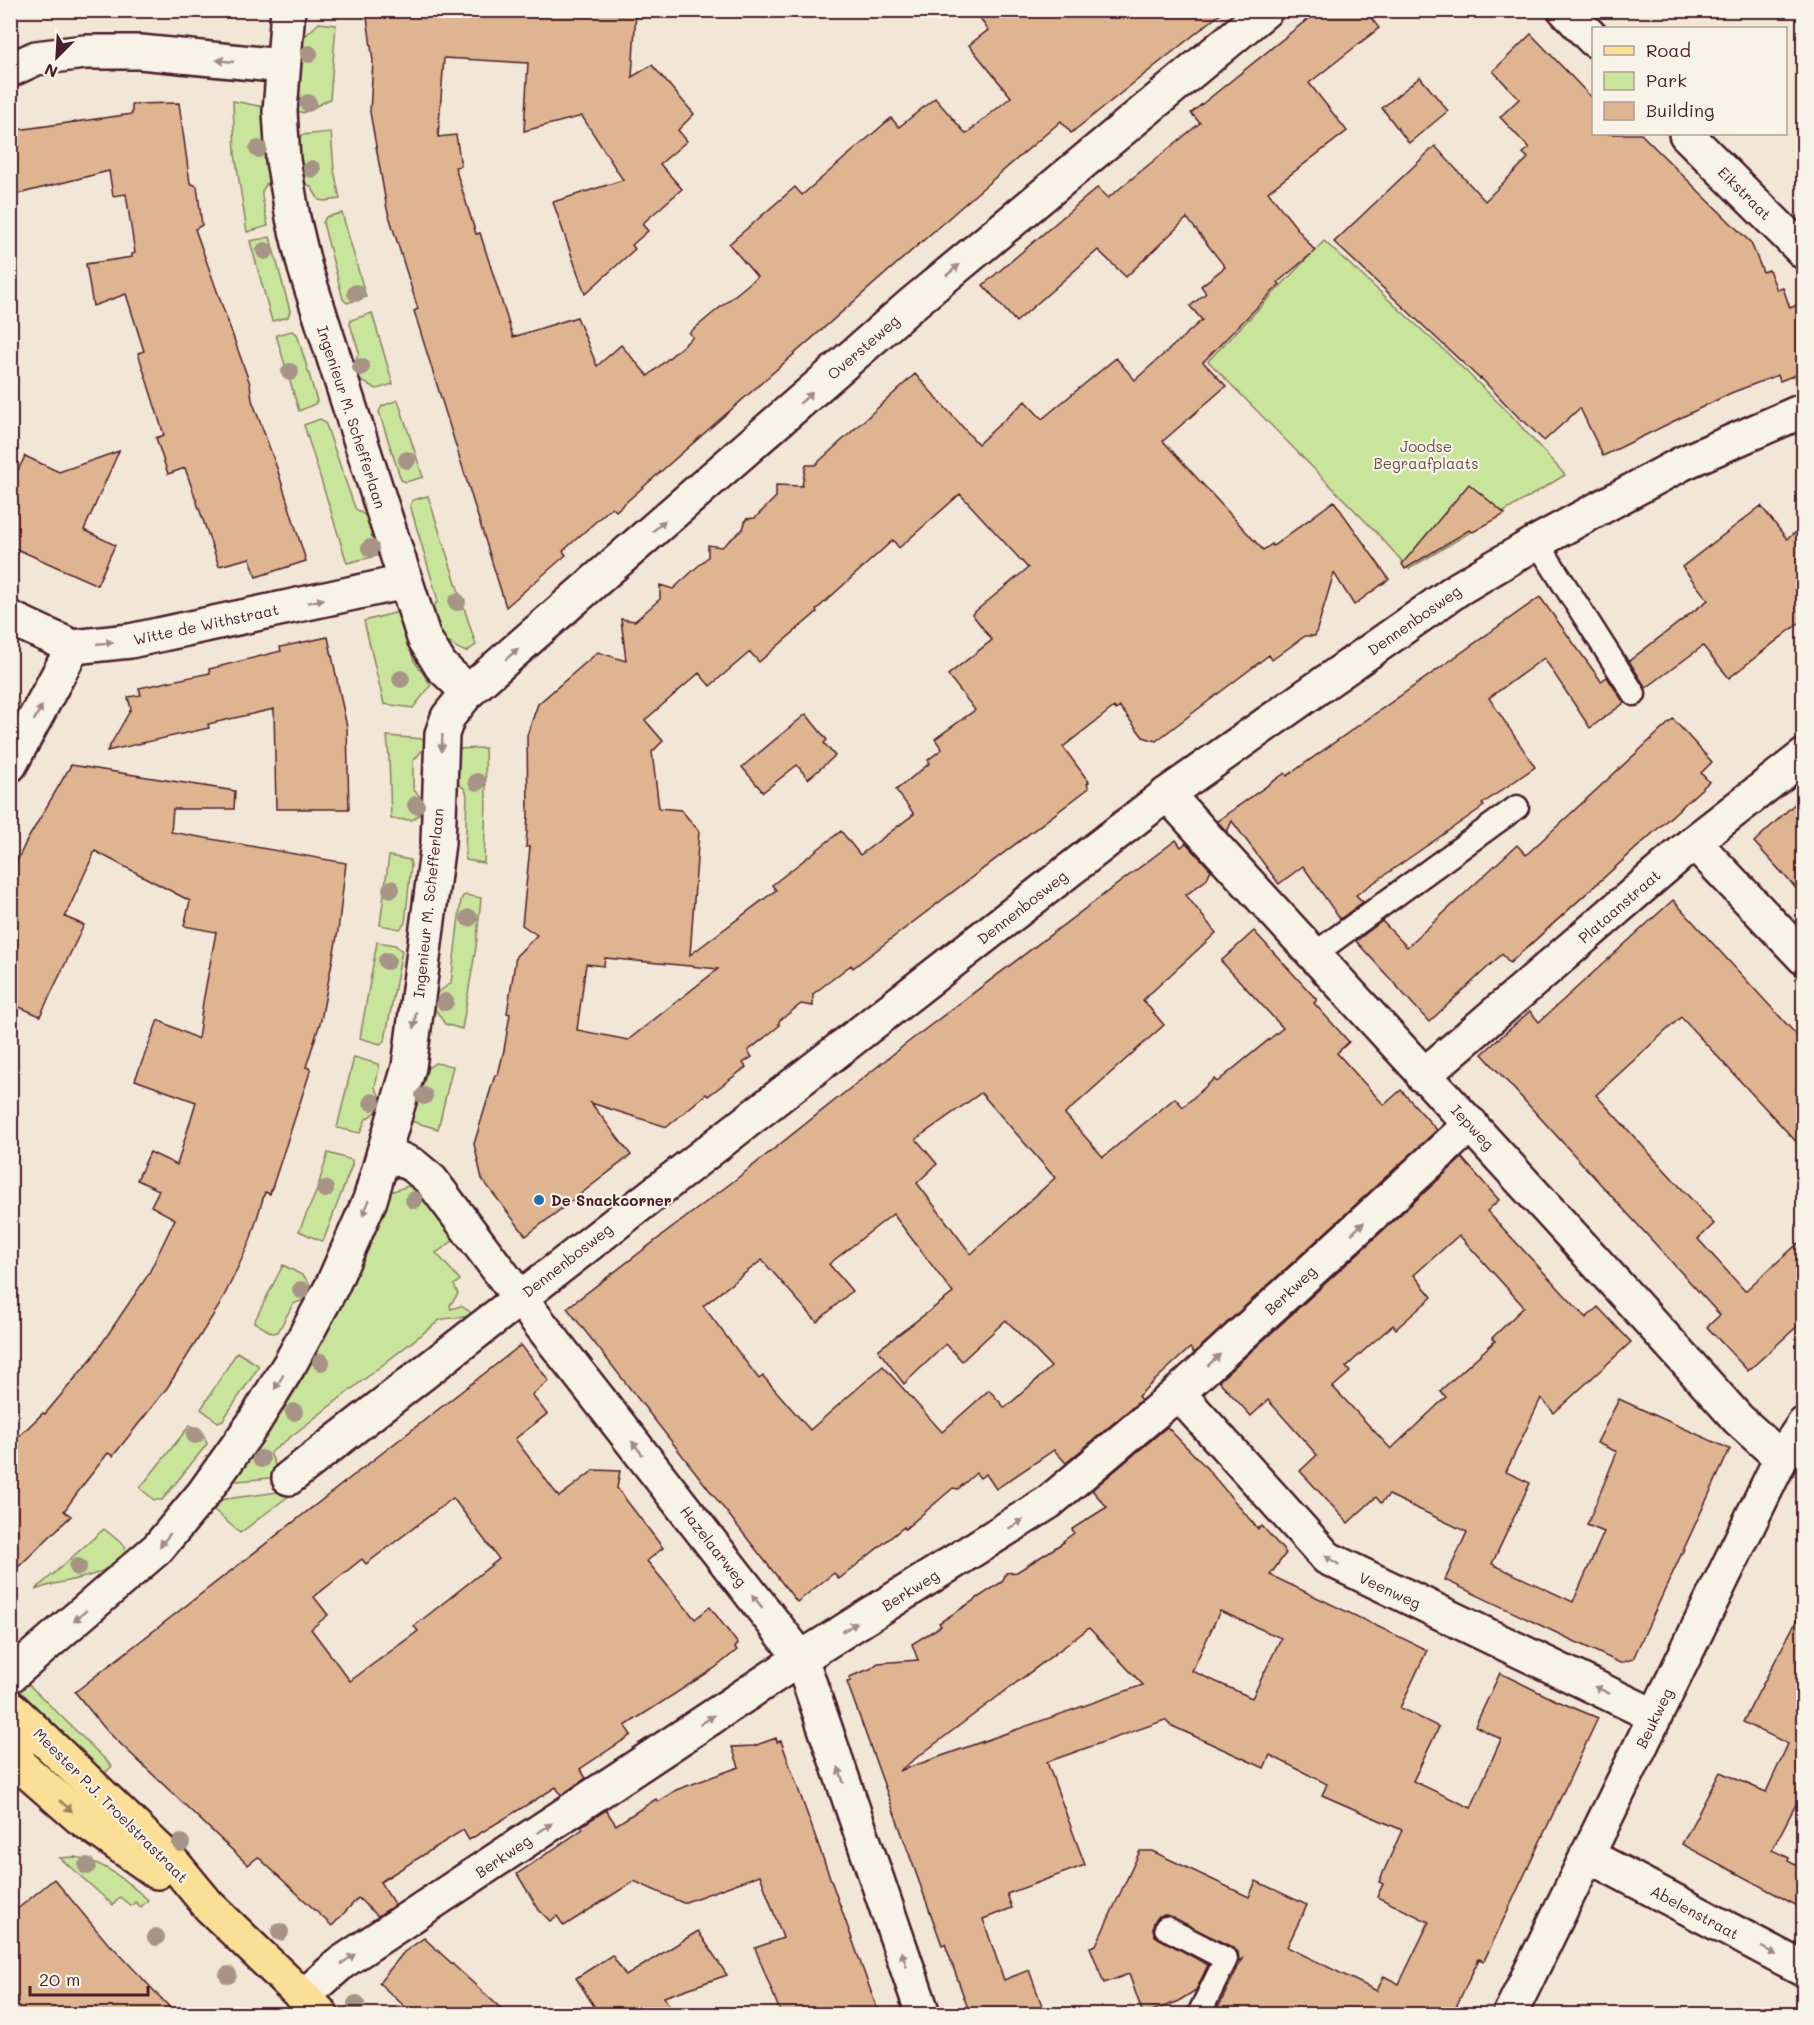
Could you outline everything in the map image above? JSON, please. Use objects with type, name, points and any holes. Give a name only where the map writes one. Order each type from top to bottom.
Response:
[{"type":"main road","name":"Meester P.J. Troelstrastraat","points":[[10,1707],[176,1866],[209,1906],[312,2006]]},
{"type":"main road","name":"Meester P.J. Troelstrastraat","points":[[14,1763],[79,1817],[161,1876],[209,1906]]},
{"type":"street","name":"Ingenieur M. Schefferlaan","points":[[10,1676],[158,1548],[203,1494],[253,1424],[291,1362],[332,1286],[370,1200],[409,1067],[438,843],[442,734],[448,717],[468,692],[441,666],[424,639],[308,280],[295,228],[283,160],[280,111],[288,10]]},
{"type":"street","name":"Oversteweg","points":[[468,692],[912,304],[1266,10]]},
{"type":"street","points":[[1565,10],[1592,39]]},
{"type":"street","points":[[19,57],[85,52],[140,52],[283,66]]},
{"type":"street","name":"Eikstraat","points":[[1687,135],[1803,252]]},
{"type":"street","name":"Dennenbosweg","points":[[289,1478],[1167,794],[1458,589],[1538,542],[1683,463],[1803,410]]},
{"type":"street","name":"Witte de Withstraat","points":[[73,647],[130,641],[405,582]]},
{"type":"street","points":[[10,618],[73,647],[10,765]]},
{"type":"street","name":"Plataanstraat","points":[[1423,1076],[1694,842],[1803,756]]},
{"type":"street","name":"Iepweg","points":[[1167,794],[1423,1076],[1471,1124],[1738,1419],[1781,1458]]},
{"type":"street","points":[[1694,842],[1803,958]]},
{"type":"street","name":"Berkweg","points":[[312,2006],[341,1963],[801,1658],[1049,1502],[1178,1393],[1471,1124]]},
{"type":"street","name":"Hazelaarweg","points":[[384,1152],[413,1165],[431,1180],[519,1297],[801,1658],[923,2014]]},
{"type":"street","name":"Veenweg","points":[[1178,1393],[1327,1558],[1655,1716]]},
{"type":"street","name":"Beukweg","points":[[1510,2014],[1781,1458],[1803,1424]]},
{"type":"street","name":"Abelenstraat","points":[[1587,1855],[1803,1969]]},
{"type":"lane","points":[[1538,542],[1634,694]]},
{"type":"lane","points":[[1313,955],[1516,807]]},
{"type":"lane","points":[[1166,1928],[1226,1959],[1198,2014]]},
{"type":"green space","points":[[319,23],[336,25],[330,99],[303,113],[295,110],[301,40]]},
{"type":"green space","points":[[233,101],[264,107],[271,177],[262,191],[262,196],[268,226],[247,232],[235,154]]},
{"type":"green space","points":[[331,132],[334,170],[340,199],[324,201],[319,200],[312,188],[302,180],[297,140],[302,135]]},
{"type":"green space","points":[[342,213],[366,297],[347,303],[343,299],[323,223],[326,217]]},
{"type":"green space","points":[[270,237],[290,311],[288,317],[272,321],[250,241]]},
{"type":"green space","name":"Joodse Begraafplaats","points":[[1324,241],[1445,351],[1509,413],[1565,475],[1409,569],[1376,532],[1208,361]]},
{"type":"green space","points":[[372,313],[393,384],[377,389],[357,379],[353,367],[359,352],[350,324],[351,320]]},
{"type":"green space","points":[[292,331],[297,334],[317,401],[299,411],[276,335]]},
{"type":"green space","points":[[398,400],[423,477],[406,482],[401,480],[379,412],[382,406]]},
{"type":"green space","points":[[320,419],[325,422],[355,508],[368,518],[380,555],[347,563],[304,425]]},
{"type":"green space","points":[[428,496],[476,645],[466,652],[447,641],[430,611],[437,602],[437,597],[410,505],[413,500]]},
{"type":"green space","points":[[398,612],[414,661],[431,685],[413,708],[384,704],[364,621]]},
{"type":"green space","points":[[387,736],[423,739],[426,742],[426,746],[413,761],[413,789],[424,801],[426,809],[412,820],[391,819]]},
{"type":"green space","points":[[485,748],[484,863],[466,860],[465,857],[467,795],[465,789],[454,781],[452,749]]},
{"type":"green space","points":[[389,856],[410,860],[411,866],[405,923],[400,929],[380,925]]},
{"type":"green space","points":[[466,895],[481,898],[476,947],[462,1029],[445,1024],[433,1006],[436,994],[451,983],[461,900]]},
{"type":"green space","points":[[377,942],[395,945],[402,951],[385,1040],[380,1044],[360,1038]]},
{"type":"green space","points":[[354,1057],[378,1064],[375,1087],[383,1103],[382,1108],[366,1119],[360,1133],[337,1128]]},
{"type":"green space","points":[[435,1063],[453,1066],[438,1129],[407,1120],[418,1075]]},
{"type":"green space","points":[[328,1153],[352,1160],[352,1165],[324,1239],[321,1241],[299,1231],[317,1190]]},
{"type":"green space","points":[[408,1186],[418,1190],[457,1238],[436,1253],[460,1280],[454,1285],[458,1294],[450,1305],[451,1309],[461,1306],[470,1312],[470,1315],[440,1320],[270,1453],[275,1466],[270,1478],[237,1481],[232,1478],[387,1193]]},
{"type":"green space","points":[[283,1265],[304,1276],[314,1291],[311,1297],[293,1304],[278,1332],[272,1333],[254,1322]]},
{"type":"green space","points":[[237,1352],[258,1365],[258,1368],[223,1420],[218,1422],[201,1409]]},
{"type":"green space","points":[[190,1425],[204,1436],[207,1444],[162,1500],[154,1500],[140,1488]]},
{"type":"green space","points":[[286,1491],[290,1495],[240,1533],[212,1508],[218,1500]]},
{"type":"green space","points":[[104,1529],[125,1546],[126,1552],[117,1562],[96,1574],[35,1590]]},
{"type":"green space","points":[[26,1682],[112,1766],[100,1778],[18,1697],[18,1693]]},
{"type":"green space","points":[[60,1858],[86,1859],[105,1868],[148,1900],[141,1907],[135,1902],[131,1906],[120,1897],[113,1905]]},
{"type":"building","points":[[366,10],[636,10],[632,77],[652,65],[694,114],[678,130],[687,141],[660,164],[682,189],[642,224],[648,231],[632,245],[635,249],[585,294],[553,202],[623,180],[582,116],[524,131],[528,63],[444,58],[438,137],[456,135],[461,166],[455,167],[476,234],[480,233],[513,337],[577,317],[597,366],[621,345],[648,376],[693,337],[689,333],[757,277],[729,244],[795,187],[802,195],[891,118],[899,127],[935,98],[966,134],[1011,97],[969,45],[988,30],[975,10],[1225,10],[1071,133],[1061,121],[616,511],[612,507],[563,551],[566,555],[506,607],[414,311],[418,309],[387,209],[370,112],[373,61]]},
{"type":"building","points":[[1319,10],[1365,10],[1379,28],[1309,83],[1347,131],[1268,192],[1315,251],[1278,282],[1280,284],[1203,362],[1226,386],[1163,441],[1263,550],[1272,544],[1273,546],[1334,501],[1389,579],[1354,605],[1334,573],[1315,636],[1305,636],[1272,660],[1269,655],[1156,741],[1143,737],[1120,707],[1116,710],[1114,707],[1063,747],[1089,782],[1087,784],[1089,788],[853,968],[851,965],[813,994],[813,1006],[801,1004],[779,1021],[779,1026],[748,1051],[752,1057],[743,1063],[746,1067],[708,1096],[706,1094],[667,1127],[591,1103],[631,1155],[526,1236],[482,1179],[474,1144],[495,1075],[498,1075],[504,1050],[516,956],[537,935],[522,925],[530,847],[526,847],[527,735],[538,704],[598,652],[626,661],[621,619],[635,621],[660,599],[660,585],[673,589],[708,557],[708,545],[722,547],[743,529],[746,519],[755,518],[776,497],[776,485],[802,486],[806,465],[815,465],[915,374],[978,444],[1025,401],[1042,419],[1116,358],[1135,380],[1202,320],[1190,306],[1206,293],[1201,286],[1225,267],[1187,218],[1126,277],[1098,250],[1016,322],[983,285],[1097,188],[1108,198],[1200,123],[1191,113]],"holes":[[[960,494],[1028,568],[972,614],[992,640],[948,675],[975,710],[935,739],[942,749],[928,760],[930,763],[896,790],[914,814],[860,855],[841,831],[772,885],[776,890],[690,955],[699,831],[681,810],[659,808],[652,752],[663,741],[645,720],[699,673],[710,686],[750,652],[759,662],[817,612],[816,610],[893,540],[899,548]],[[605,958],[690,966],[718,969],[628,1040],[577,1030],[586,964],[604,966]]]},
{"type":"building","points":[[1531,34],[1592,98],[1592,135],[1642,135],[1751,243],[1763,272],[1769,270],[1777,290],[1783,288],[1790,308],[1797,305],[1803,324],[1803,372],[1780,381],[1778,375],[1731,393],[1603,456],[1580,408],[1544,441],[1481,378],[1334,242],[1435,146],[1485,201],[1528,158],[1523,153],[1529,148],[1500,117],[1519,99],[1493,71]]},
{"type":"building","points":[[1420,77],[1448,111],[1409,143],[1382,108]]},
{"type":"building","points":[[179,103],[190,183],[197,186],[202,225],[195,229],[250,384],[252,400],[277,468],[306,561],[256,577],[250,558],[219,566],[185,468],[168,474],[156,438],[164,435],[138,353],[144,351],[126,294],[93,306],[86,264],[132,257],[135,253],[126,194],[113,196],[109,171],[10,196],[10,131],[132,114],[132,104]]},
{"type":"building","points":[[119,451],[84,530],[115,545],[97,585],[10,546],[10,487],[25,456],[59,472]]},
{"type":"building","points":[[1469,484],[1505,514],[1473,532],[1469,530],[1405,569],[1402,564]]},
{"type":"building","points":[[1761,506],[1787,539],[1803,526],[1803,620],[1729,678],[1703,646],[1646,688],[1629,661],[1708,600],[1682,567]]},
{"type":"building","points":[[1540,597],[1601,681],[1607,677],[1624,703],[1590,728],[1544,658],[1489,698],[1535,767],[1482,804],[1484,806],[1356,895],[1363,902],[1340,919],[1303,866],[1279,884],[1232,821],[1227,832],[1217,821],[1285,773],[1287,776]]},
{"type":"building","points":[[328,637],[347,727],[349,809],[276,809],[274,709],[208,724],[209,728],[107,751],[131,709],[128,697],[141,695],[139,688],[210,673],[209,669],[281,651],[280,647]]},
{"type":"building","points":[[806,714],[827,740],[824,743],[835,756],[808,779],[797,765],[763,792],[742,767]]},
{"type":"building","points":[[1673,719],[1712,762],[1701,773],[1709,782],[1510,963],[1502,954],[1429,1022],[1356,941],[1382,921],[1407,947],[1517,845],[1526,855]]},
{"type":"building","points":[[71,765],[235,791],[234,809],[173,809],[171,832],[346,863],[338,931],[321,1020],[306,1067],[311,1069],[270,1194],[265,1192],[250,1241],[233,1278],[219,1306],[167,1388],[113,1456],[108,1453],[64,1511],[71,1516],[10,1575],[10,1445],[43,1413],[45,1414],[92,1358],[148,1275],[175,1219],[151,1206],[159,1190],[137,1180],[150,1152],[177,1165],[196,1102],[135,1080],[158,1020],[198,1039],[216,932],[184,926],[190,901],[95,851],[65,917],[84,925],[40,1016],[10,1003],[10,876],[26,842]]},
{"type":"building","points":[[1803,796],[1803,896],[1754,842]]},
{"type":"building","points":[[1176,840],[1181,847],[1186,843],[1211,870],[1206,880],[1186,895],[1216,933],[1143,1000],[1164,1025],[1065,1114],[1103,1157],[1175,1098],[1183,1107],[1214,1079],[1217,1082],[1283,1028],[1221,961],[1254,931],[1317,1000],[1314,1003],[1349,1042],[1337,1053],[1384,1105],[1401,1090],[1437,1130],[1194,1353],[1190,1348],[1138,1396],[1141,1400],[1066,1463],[1054,1450],[996,1489],[986,1474],[980,1478],[976,1473],[958,1489],[953,1488],[905,1529],[904,1527],[839,1579],[834,1573],[797,1602],[567,1308],[735,1180],[907,1043]],"holes":[[[981,1093],[1055,1178],[971,1254],[917,1183],[937,1164],[916,1139]],[[893,1214],[953,1293],[878,1350],[904,1384],[946,1344],[962,1361],[1006,1320],[1051,1367],[1005,1408],[989,1390],[942,1432],[883,1366],[810,1430],[763,1376],[759,1379],[703,1306],[762,1260],[817,1322],[852,1291],[829,1264]]]},
{"type":"building","points":[[1673,900],[1803,1042],[1803,1149],[1681,1017],[1596,1095],[1714,1224],[1698,1239],[1745,1291],[1803,1239],[1803,1321],[1748,1371],[1707,1327],[1720,1315],[1482,1054],[1530,1011],[1539,1022]]},
{"type":"building","points":[[1462,1158],[1499,1200],[1487,1211],[1586,1318],[1598,1307],[1631,1342],[1554,1413],[1541,1398],[1506,1472],[1530,1483],[1492,1564],[1573,1602],[1604,1532],[1587,1525],[1617,1452],[1597,1443],[1619,1399],[1730,1449],[1633,1659],[1620,1663],[1445,1580],[1467,1532],[1389,1495],[1381,1503],[1376,1497],[1348,1523],[1300,1471],[1317,1455],[1268,1400],[1251,1416],[1219,1381]],"holes":[[[1459,1235],[1524,1307],[1492,1338],[1495,1341],[1440,1391],[1446,1397],[1391,1449],[1333,1387],[1350,1372],[1346,1367],[1370,1345],[1393,1325],[1396,1329],[1432,1297],[1414,1275]]]},
{"type":"building","points":[[521,1345],[549,1381],[532,1395],[547,1414],[515,1439],[559,1497],[594,1470],[620,1471],[617,1488],[663,1548],[647,1561],[695,1619],[710,1607],[738,1644],[735,1647],[737,1650],[715,1668],[625,1726],[631,1735],[580,1769],[586,1778],[561,1795],[556,1787],[469,1840],[463,1830],[380,1882],[395,1905],[378,1916],[358,1898],[332,1926],[258,1857],[248,1865],[107,1731],[75,1692]],"holes":[[[453,1498],[499,1559],[414,1626],[418,1631],[350,1681],[311,1629],[328,1615],[314,1597],[362,1559],[366,1564]]]},
{"type":"building","points":[[1167,1427],[1204,1465],[1258,1529],[1262,1526],[1286,1553],[1270,1575],[1427,1650],[1400,1708],[1439,1727],[1413,1781],[1471,1808],[1501,1739],[1475,1726],[1500,1673],[1598,1718],[1484,1961],[1479,1959],[1454,2011],[1461,2014],[1215,2014],[1242,1959],[1239,1961],[1238,1952],[1232,1947],[1166,1915],[1159,1916],[1154,1922],[1155,1936],[1208,1965],[1196,1990],[1177,2002],[1143,2014],[1129,1974],[1104,1983],[1090,1947],[1096,1945],[1140,1851],[1152,1851],[1249,1897],[1256,1881],[1307,1905],[1287,1947],[1377,1991],[1384,1976],[1399,1984],[1429,1922],[1377,1897],[1383,1884],[1379,1882],[1402,1830],[1322,1795],[1327,1784],[1270,1755],[1264,1768],[1170,1725],[1165,1720],[1047,1762],[1085,1865],[1007,1894],[1012,1908],[983,1919],[1004,1980],[1029,1970],[1045,2014],[970,2014],[945,1944],[942,1945],[847,1682],[851,1681],[849,1677],[870,1669],[878,1663],[918,1660],[912,1644],[941,1626],[939,1623],[1002,1582],[1006,1573],[1017,1572],[1064,1542],[1074,1533],[1072,1529],[1107,1507],[1092,1490]],"holes":[[[1220,1611],[1281,1638],[1252,1698],[1192,1671]],[[1089,1628],[1143,1685],[899,1771]]]},
{"type":"building","points":[[1803,1608],[1803,1791],[1772,1850],[1789,1858],[1788,1861],[1803,1869],[1803,1909],[1682,1844],[1720,1772],[1766,1792],[1788,1744],[1743,1722]]},
{"type":"building","points":[[776,1738],[777,1742],[781,1741],[879,2014],[781,2014],[755,1948],[783,1938],[760,1875],[683,1903],[634,1881],[564,1926],[557,1916],[550,1921],[539,1910],[517,1874],[583,1829],[581,1826],[606,1810],[616,1825],[656,1799],[658,1802],[676,1790],[739,1767],[732,1747],[754,1746]]},
{"type":"building","points":[[54,1879],[110,1946],[176,2014],[10,2014],[10,1915]]},
{"type":"building","points":[[698,1931],[727,1975],[664,1997],[674,2014],[599,2014],[576,1978],[612,1955],[626,1976]]},
{"type":"building","points":[[424,1938],[507,2014],[413,2014],[379,1983],[404,1952]]},
{"type":"place","name":"De Snackcorner","points":[[539,1200]]}]
